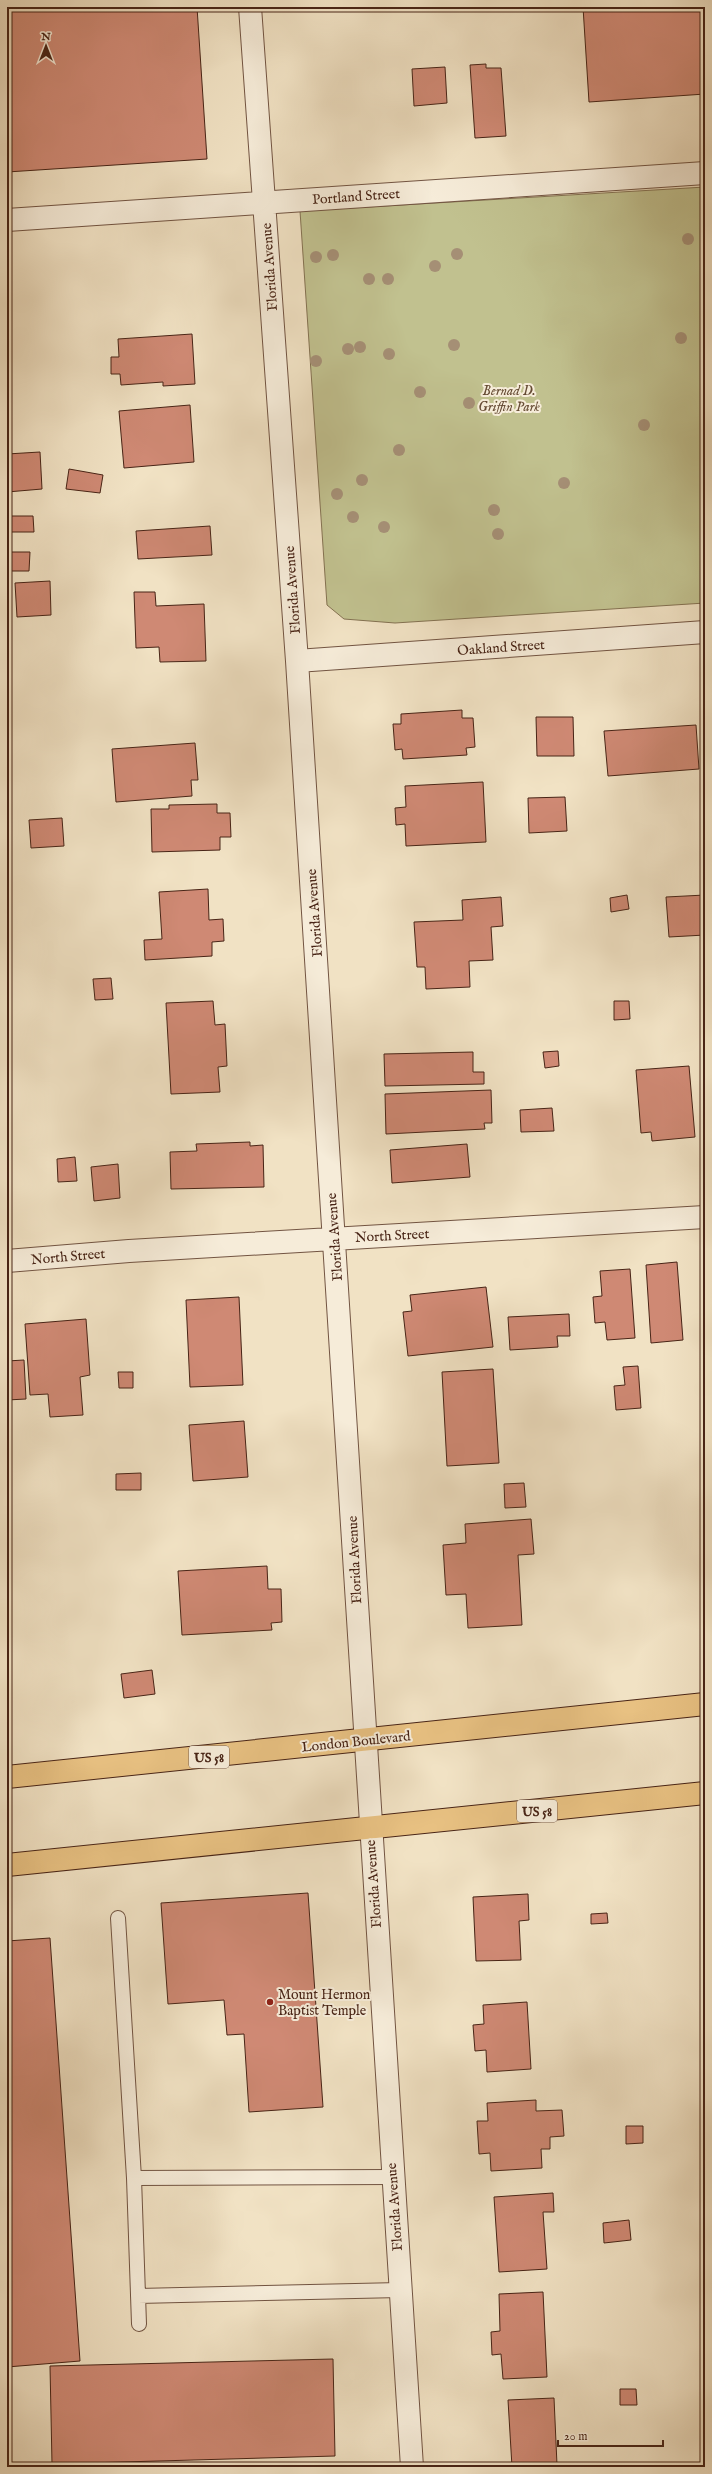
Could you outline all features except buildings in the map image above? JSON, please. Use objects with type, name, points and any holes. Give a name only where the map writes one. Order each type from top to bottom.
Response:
[{"type":"main road","name":"London Boulevard","points":[[7,1777],[705,1704]]},
{"type":"main road","name":"US 58","points":[[7,1865],[370,1826],[705,1794]]},
{"type":"street","name":"Florida Avenue","points":[[250,7],[298,661],[364,1739],[412,2467]]},
{"type":"street","name":"Portland Street","points":[[7,220],[705,173]]},
{"type":"street","name":"Oakland Street","points":[[298,661],[705,632]]},
{"type":"street","name":"North Street","points":[[7,1261],[334,1238],[705,1217]]},
{"type":"lane","points":[[118,1918],[134,2178],[139,2324]]},
{"type":"lane","points":[[134,2178],[392,2177]]},
{"type":"lane","points":[[138,2296],[400,2290]]},
{"type":"green space","name":"Bernad D. Griffin Park","points":[[705,187],[705,603],[395,623],[344,619],[327,605],[300,211]]},
{"type":"place","name":"Mount Hermon Baptist Temple","points":[[270,2002]]}]
